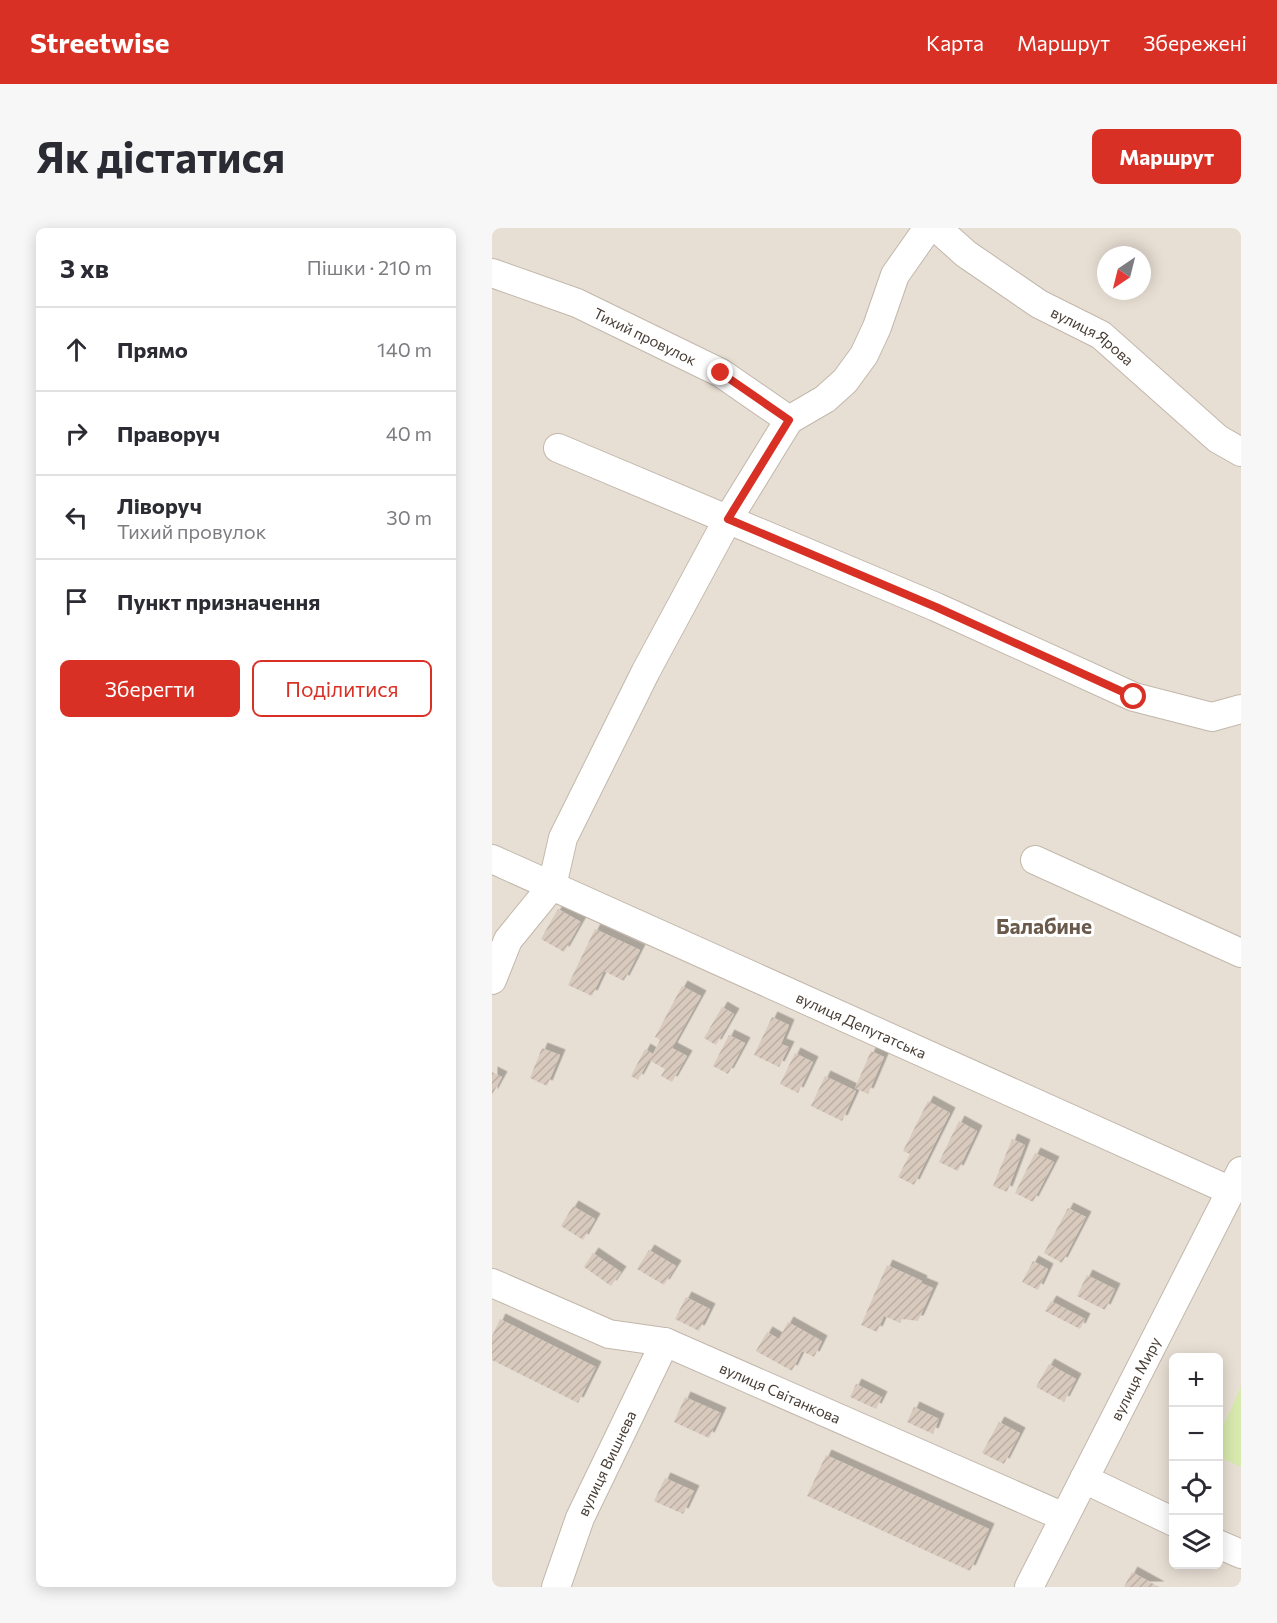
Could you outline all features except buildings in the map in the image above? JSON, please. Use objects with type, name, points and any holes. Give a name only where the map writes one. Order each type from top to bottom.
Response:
[{"type":"street","points":[[492,980],[508,940],[552,886],[563,838],[646,671],[728,519],[789,420],[825,399],[845,381],[864,355],[877,327],[895,275],[928,228]]},
{"type":"street","name":"вулиця Ярова","points":[[937,228],[966,254],[1039,304],[1101,335],[1218,439],[1241,452]]},
{"type":"street","name":"Тихий провулок","points":[[492,273],[578,303],[721,373],[789,420]]},
{"type":"street","points":[[558,448],[936,607],[1134,697],[1212,717],[1241,709]]},
{"type":"street","name":"вулиця Депутатська","points":[[492,859],[1236,1181]]},
{"type":"street","points":[[1035,860],[1241,953]]},
{"type":"street","name":"вулиця Миру","points":[[1029,1587],[1236,1181]]},
{"type":"street","name":"вулиця Світанкова","points":[[492,1283],[609,1334],[665,1342],[1064,1517]]},
{"type":"street","name":"вулиця Вишнева","points":[[556,1587],[580,1518],[665,1342]]},
{"type":"street","points":[[1084,1479],[1169,1520]]},
{"type":"street","points":[[1223,1546],[1241,1554]]},
{"type":"shaded area","points":[[492,228],[1241,228],[1241,1587],[492,1587]]},
{"type":"green space","points":[[1241,1387],[1241,1467],[1223,1459],[1223,1426]]},
{"type":"district","name":"Балабине","points":[[1044,925]]},
{"type":"route","points":[[721,373],[789,420],[728,519],[936,607],[1134,697]]}]
